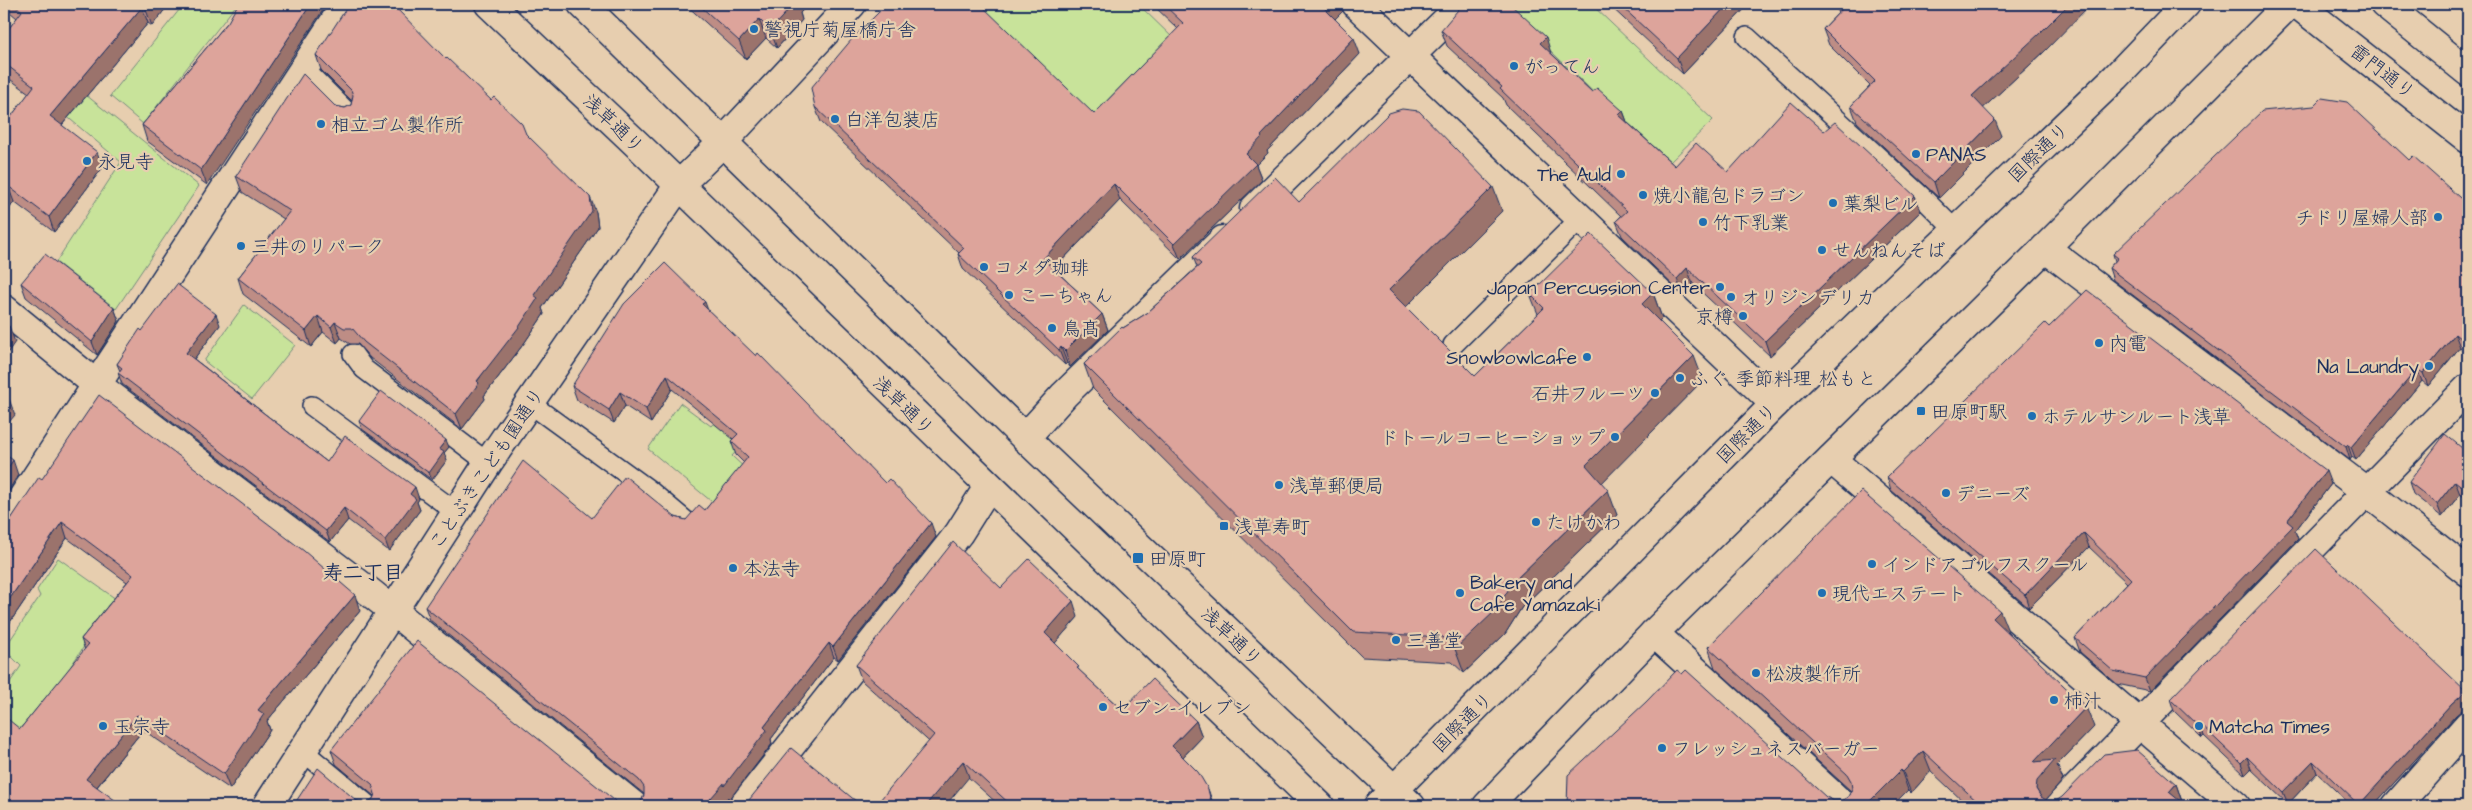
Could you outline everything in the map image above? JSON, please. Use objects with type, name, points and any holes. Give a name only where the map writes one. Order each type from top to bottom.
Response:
[{"type":"street","points":[[4,526],[346,4]]},
{"type":"street","name":"浅草通り","points":[[489,4],[679,185],[988,487],[1320,806]]},
{"type":"street","name":"浅草通り","points":[[582,4],[1394,801]]},
{"type":"street","name":"ことぶきこども園通り","points":[[267,806],[528,402],[679,185],[722,143],[852,4]]},
{"type":"street","points":[[1356,4],[1775,404]]},
{"type":"street","points":[[1024,438],[1064,395],[1463,4]]},
{"type":"street","name":"国際通り","points":[[1394,801],[1775,404],[2130,64],[2186,4]]},
{"type":"street","points":[[1487,806],[1654,632],[2045,248],[2289,4]]},
{"type":"street","name":"雷門通り","points":[[2297,4],[2468,139]]},
{"type":"street","points":[[2384,4],[2468,72]]},
{"type":"street","points":[[2045,248],[2368,492],[2468,572]]},
{"type":"street","points":[[4,309],[97,385],[392,611],[634,806]]},
{"type":"street","points":[[2059,806],[2468,388]]},
{"type":"street","points":[[1830,459],[2236,806]]},
{"type":"street","points":[[743,806],[959,533],[988,487]]},
{"type":"street","points":[[1654,632],[1844,806]]},
{"type":"street","points":[[2396,806],[2468,725]]},
{"type":"lane","points":[[1747,38],[1922,196],[1956,231]]},
{"type":"lane","points":[[304,69],[348,114]]},
{"type":"lane","points":[[1453,345],[1581,218]]},
{"type":"lane","points":[[354,354],[364,369],[488,463]]},
{"type":"lane","points":[[528,402],[649,490],[687,522]]},
{"type":"lane","points":[[312,406],[456,512]]},
{"type":"lane","points":[[303,751],[369,806]]},
{"type":"green space","points":[[184,4],[237,4],[143,124],[110,96]]},
{"type":"green space","points":[[979,4],[1138,4],[1176,41],[1099,120]]},
{"type":"green space","points":[[1502,4],[1591,4],[1713,120],[1668,164]]},
{"type":"green space","points":[[45,62],[199,186],[116,309],[56,262],[121,162],[27,83]]},
{"type":"green space","points":[[244,305],[295,345],[252,399],[204,361]]},
{"type":"green space","points":[[732,402],[759,426],[732,456],[829,547],[786,563],[648,449],[680,403],[711,426]]},
{"type":"green space","points":[[58,558],[116,599],[23,737],[4,723],[4,691],[21,666],[4,649],[40,596],[37,590]]},
{"type":"building","points":[[13,4],[151,4],[146,10],[142,7],[50,116],[97,152],[49,217],[8,186],[4,192],[4,126],[34,86],[4,63],[4,35],[22,11]]},
{"type":"building","points":[[238,4],[311,4],[201,170],[142,125],[228,22]]},
{"type":"building","points":[[349,4],[392,4],[446,59],[491,100],[494,97],[522,124],[526,134],[590,197],[592,211],[534,295],[538,298],[519,327],[477,381],[479,383],[456,414],[364,342],[352,328],[344,328],[335,322],[331,327],[318,316],[306,331],[238,278],[290,211],[236,176],[303,74],[335,106],[345,108],[351,105],[353,95],[351,90],[316,55]]},
{"type":"building","points":[[698,4],[794,4],[770,30],[759,19],[739,41]]},
{"type":"building","points":[[887,4],[980,4],[1094,114],[1183,23],[1163,4],[1329,4],[1324,8],[1354,38],[1246,154],[1256,164],[1174,244],[1114,184],[1043,259],[1102,314],[1065,351],[1061,347],[1059,350],[958,254],[964,248],[815,107],[811,88],[852,39]]},
{"type":"building","points":[[1463,4],[1510,4],[1546,37],[1540,43],[1592,92],[1597,88],[1623,111],[1619,115],[1675,166],[1696,143],[1728,172],[1791,102],[1824,131],[1835,122],[1915,196],[1765,341],[1687,268],[1677,279],[1616,221],[1627,211],[1500,89],[1502,87],[1441,30]]},
{"type":"building","points":[[1619,4],[1728,4],[1677,58]]},
{"type":"building","points":[[1841,4],[1909,4],[1914,9],[1920,4],[2069,4],[1972,96],[1995,120],[1934,182],[1851,106],[1875,81],[1823,29],[1844,7]]},
{"type":"building","points":[[2322,98],[2347,102],[2409,160],[2413,156],[2468,205],[2468,345],[2455,334],[2423,373],[2417,369],[2351,447],[2348,445],[2346,447],[2109,268],[2118,258],[2113,254],[2262,111],[2314,106]]},
{"type":"building","points":[[1402,109],[1419,111],[1493,187],[1389,290],[1475,376],[1544,308],[1530,294],[1591,234],[1653,293],[1642,304],[1694,356],[1586,465],[1608,490],[1513,582],[1496,610],[1455,649],[1443,637],[1353,632],[1084,364],[1122,327],[1147,313],[1201,264],[1193,257],[1275,177],[1299,202],[1389,113]]},
{"type":"building","points":[[45,254],[114,308],[92,342],[21,283]]},
{"type":"building","points":[[665,263],[705,302],[702,304],[756,356],[758,353],[885,483],[889,479],[931,523],[833,647],[829,643],[764,727],[767,730],[724,786],[724,783],[704,806],[635,806],[641,802],[644,795],[644,787],[639,780],[425,607],[523,461],[592,518],[625,476],[675,517],[686,520],[699,505],[705,510],[748,457],[731,441],[738,434],[667,375],[646,409],[620,392],[609,410],[572,386],[624,304]]},
{"type":"building","points":[[177,284],[216,314],[186,353],[327,462],[345,436],[415,487],[410,494],[416,499],[385,540],[344,508],[326,531],[118,373],[122,368],[117,364],[140,329],[142,331]]},
{"type":"building","points":[[2087,290],[2326,471],[2287,521],[2293,526],[2145,678],[2113,671],[2075,638],[2131,579],[2084,533],[2025,595],[1887,477],[2045,323],[2049,327]]},
{"type":"building","points":[[4,322],[9,326],[4,334]]},
{"type":"building","points":[[381,391],[446,440],[439,449],[444,452],[429,473],[359,421]]},
{"type":"building","points":[[4,395],[9,399],[4,406]]},
{"type":"building","points":[[99,395],[304,551],[355,595],[258,710],[264,714],[224,774],[137,715],[86,779],[123,806],[4,806],[4,716],[20,729],[88,645],[81,639],[133,575],[62,522],[4,607],[4,525],[11,519],[39,477],[42,479]]},
{"type":"building","points":[[2445,434],[2468,453],[2468,491],[2455,481],[2437,504],[2409,482]]},
{"type":"building","points":[[4,454],[13,460],[4,474]]},
{"type":"building","points":[[1861,491],[2000,611],[1993,618],[2086,707],[2034,762],[2055,760],[2037,781],[2036,789],[2041,797],[2048,801],[2056,801],[2062,797],[2104,754],[2137,750],[2176,784],[2169,792],[2186,806],[1982,806],[1923,751],[1865,806],[1567,806],[1568,775],[1646,702],[1677,670],[1682,674],[1686,670],[1826,797],[1834,801],[1841,801],[1848,797],[1852,789],[1851,781],[1847,774],[1708,647]]},
{"type":"building","points":[[953,542],[1001,588],[1029,559],[1073,601],[1045,633],[1079,667],[1077,668],[1122,710],[1152,679],[1196,721],[1172,746],[1198,772],[1208,789],[1212,806],[1012,806],[963,761],[925,806],[875,806],[934,735],[856,665]]},
{"type":"building","points":[[2316,549],[2466,691],[2452,703],[2359,805],[2313,761],[2283,792],[2247,757],[2241,763],[2200,724],[2198,726],[2170,699]]},
{"type":"building","points":[[417,641],[623,806],[293,806],[318,768],[357,801],[367,803],[373,799],[375,794],[372,784],[331,750]]},
{"type":"building","points":[[791,748],[862,806],[725,806],[725,799],[735,805],[743,804],[749,800]]},
{"type":"place","name":"警視庁菊屋橋庁舎","points":[[754,29]]},
{"type":"place","name":"がってん","points":[[1514,66]]},
{"type":"place","name":"白洋包装店","points":[[835,119]]},
{"type":"place","name":"相立ゴム製作所","points":[[321,124]]},
{"type":"place","name":"PANAS","points":[[1916,154]]},
{"type":"place","name":"永見寺","points":[[87,161]]},
{"type":"place","name":"The Auld","points":[[1621,174]]},
{"type":"place","name":"焼小龍包ドラゴン","points":[[1643,195]]},
{"type":"place","name":"葉梨ビル","points":[[1833,203]]},
{"type":"place","name":"チドリ屋婦人部","points":[[2438,217]]},
{"type":"place","name":"竹下乳業","points":[[1703,222]]},
{"type":"place","name":"三井のリパーク","points":[[241,246]]},
{"type":"place","name":"せんねんそば","points":[[1822,250]]},
{"type":"place","name":"コメダ珈琲","points":[[984,267]]},
{"type":"place","name":"Japan Percussion Center","points":[[1720,287]]},
{"type":"place","name":"こーちゃん","points":[[1009,295]]},
{"type":"place","name":"オリジンデリカ","points":[[1731,297]]},
{"type":"place","name":"京樽","points":[[1743,316]]},
{"type":"place","name":"鳥髙","points":[[1052,328]]},
{"type":"place","name":"內電","points":[[2099,343]]},
{"type":"place","name":"Snowbowlcafe","points":[[1587,357]]},
{"type":"place","name":"Na Laundry","points":[[2429,366]]},
{"type":"place","name":"ふぐ 季節料理 松もと","points":[[1680,378]]},
{"type":"place","name":"石井フルーツ","points":[[1655,393]]},
{"type":"place","name":"田原町駅","points":[[1921,411]]},
{"type":"place","name":"ホテルサンルート浅草","points":[[2032,416]]},
{"type":"place","name":"ドトールコーヒーショップ","points":[[1615,437]]},
{"type":"place","name":"浅草郵便局","points":[[1279,485]]},
{"type":"place","name":"デニーズ","points":[[1946,493]]},
{"type":"place","name":"たけかわ","points":[[1536,522]]},
{"type":"place","name":"浅草寿町","points":[[1224,526]]},
{"type":"place","name":"田原町","points":[[1138,558]]},
{"type":"place","name":"インドアゴルフスクール","points":[[1872,564]]},
{"type":"place","name":"本法寺","points":[[733,568]]},
{"type":"place","name":"Bakery and Cafe Yamazaki","points":[[1460,593]]},
{"type":"place","name":"現代エステート","points":[[1822,593]]},
{"type":"place","name":"三善堂","points":[[1396,640]]},
{"type":"place","name":"松波製作所","points":[[1756,673]]},
{"type":"place","name":"柿汁","points":[[2054,700]]},
{"type":"place","name":"セブン-イレブン","points":[[1103,707]]},
{"type":"place","name":"玉宗寺","points":[[103,726]]},
{"type":"place","name":"Matcha Times","points":[[2199,726]]},
{"type":"place","name":"フレッシュネスバーガー","points":[[1662,748]]},
{"type":"district","name":"寿二丁目","points":[[363,572]]}]
